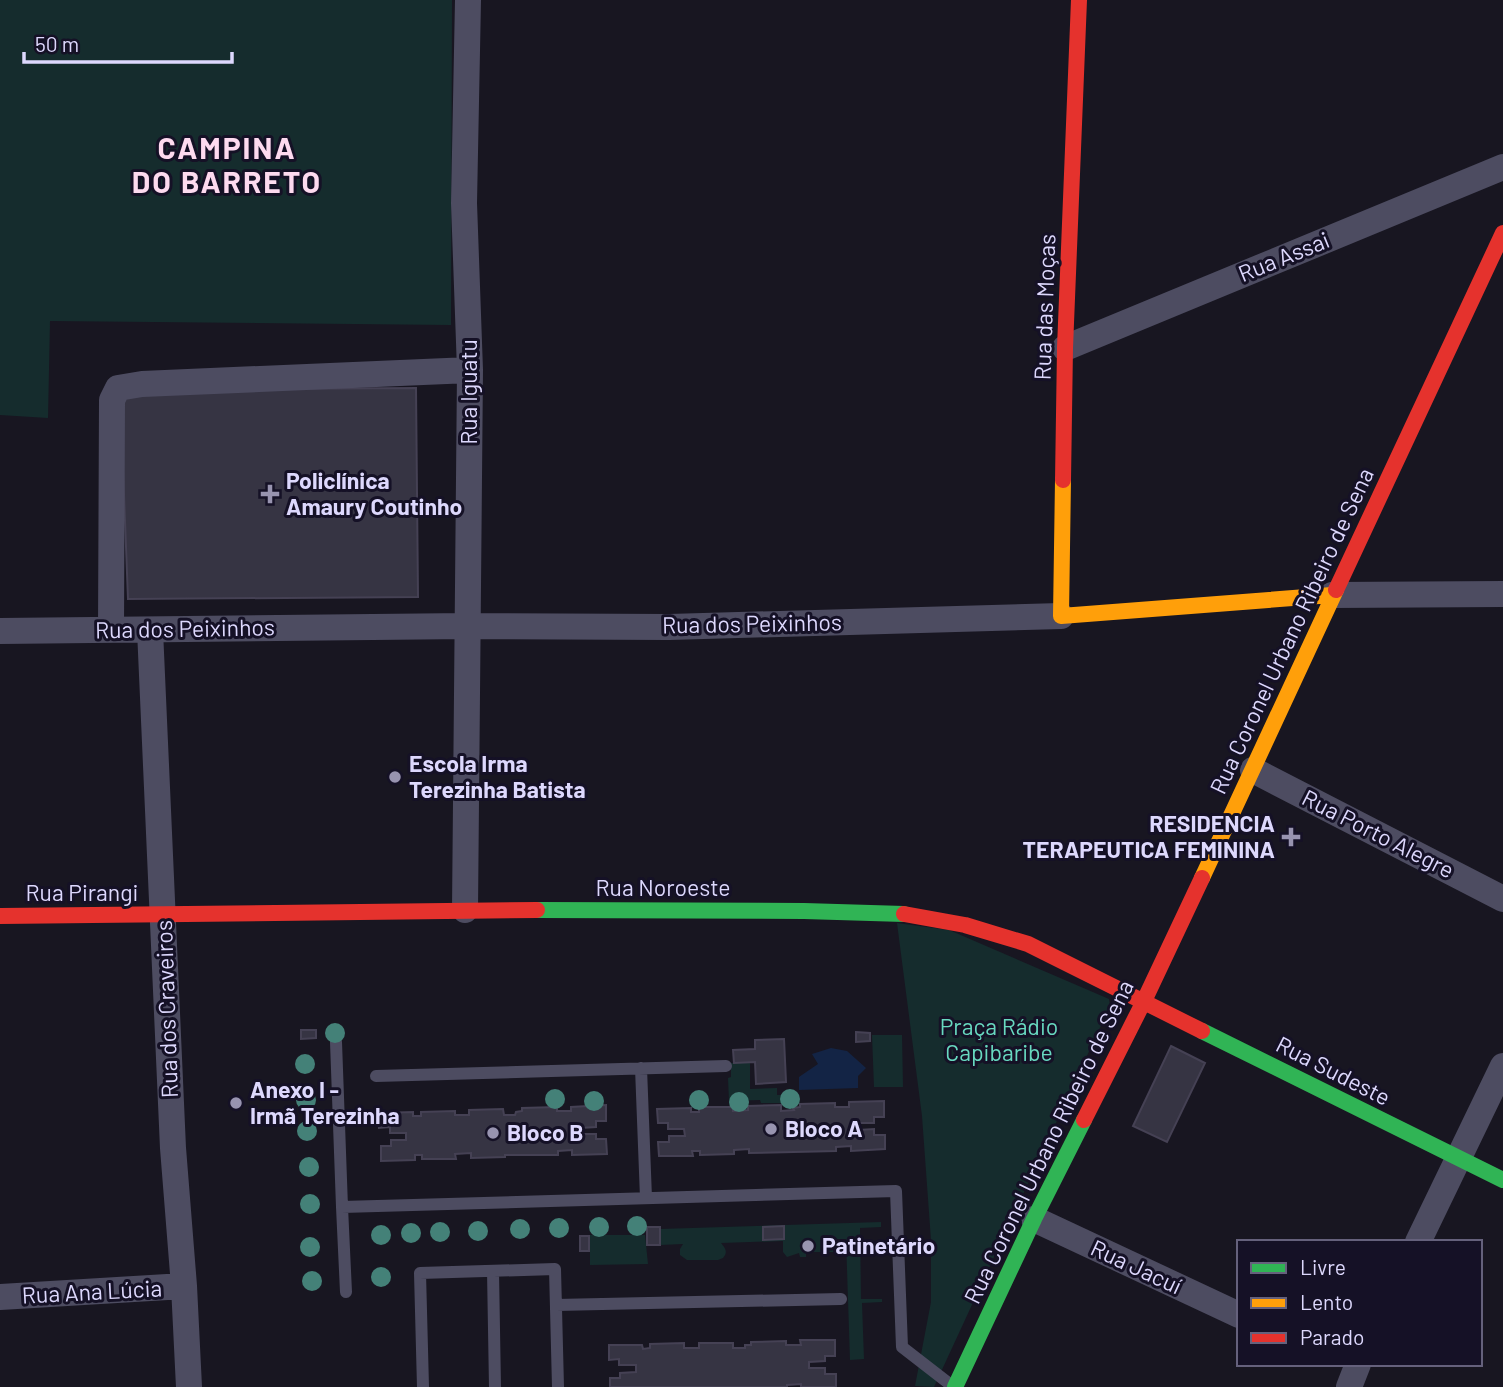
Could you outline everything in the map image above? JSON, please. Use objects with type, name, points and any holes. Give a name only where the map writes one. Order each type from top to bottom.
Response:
[{"type":"street","name":"Rua Iguatu","points":[[465,910],[470,369],[464,203],[468,0]]},
{"type":"street","name":"Rua das Moças","points":[[1061,617],[1065,348],[1079,0]]},
{"type":"street","name":"Rua Assai","points":[[1065,348],[1503,167]]},
{"type":"street","name":"Rua Coronel Urbano Ribeiro de Sena","points":[[955,1387],[1034,1219],[1144,1001],[1503,233]]},
{"type":"street","points":[[111,630],[112,400],[118,388],[142,384],[470,369]]},
{"type":"street","name":"Rua dos Peixinhos","points":[[0,631],[467,626],[669,627],[1061,617],[1332,595],[1503,594]]},
{"type":"street","name":"Rua dos Craveiros","points":[[150,630],[173,1148],[189,1387]]},
{"type":"street","name":"Rua Porto Alegre","points":[[1253,770],[1503,899]]},
{"type":"street","name":"Rua Noroeste","points":[[164,915],[465,910],[912,914],[965,925],[1028,944],[1144,1001]]},
{"type":"street","name":"Rua Pirangi","points":[[0,916],[164,915]]},
{"type":"street","name":"Rua Sudeste","points":[[1144,1001],[1503,1180]]},
{"type":"street","points":[[1419,1240],[1503,1066]]},
{"type":"street","name":"Rua Jacuí","points":[[1034,1219],[1237,1314]]},
{"type":"street","name":"Rua Ana Lúcia","points":[[0,1297],[184,1286]]},
{"type":"lane","points":[[336,1042],[346,1293]]},
{"type":"lane","points":[[376,1076],[726,1066]]},
{"type":"lane","points":[[641,1068],[646,1198]]},
{"type":"lane","points":[[342,1207],[896,1191],[902,1346],[955,1387]]},
{"type":"lane","points":[[423,1387],[420,1273],[555,1269],[558,1387]]},
{"type":"lane","points":[[493,1271],[495,1387]]},
{"type":"lane","points":[[556,1305],[841,1299]]},
{"type":"green space","points":[[0,0],[452,0],[451,325],[50,321],[48,418],[0,415]]},
{"type":"green space","name":"Praça Rádio Capibaribe","points":[[897,923],[949,930],[1109,999],[1110,1006],[934,1387],[915,1386],[931,1302],[931,1240],[922,1116]]},
{"type":"green space","points":[[872,1035],[902,1035],[903,1087],[874,1087]]},
{"type":"green space","points":[[750,1062],[750,1089],[777,1088],[777,1095],[784,1095],[784,1103],[761,1103],[760,1100],[729,1101],[728,1078],[731,1077],[731,1063]]},
{"type":"green space","points":[[881,1222],[881,1227],[860,1228],[861,1299],[882,1299],[882,1302],[862,1303],[864,1359],[850,1360],[846,1239],[833,1239],[834,1252],[806,1252],[806,1257],[800,1257],[799,1253],[787,1257],[783,1252],[783,1241],[721,1243],[726,1253],[718,1260],[687,1260],[680,1255],[683,1244],[660,1245],[660,1229]]},
{"type":"green space","points":[[590,1235],[645,1235],[648,1264],[590,1265]]},
{"type":"water","points":[[831,1048],[847,1051],[866,1068],[858,1076],[858,1088],[799,1090],[799,1077],[818,1064],[812,1054]]},
{"type":"building","name":"Policlínica Amaury Coutinho","points":[[416,388],[418,597],[128,599],[120,390]]},
{"type":"building","points":[[301,1030],[316,1030],[316,1038],[301,1039]]},
{"type":"building","points":[[856,1032],[870,1033],[870,1041],[856,1042]]},
{"type":"building","points":[[784,1039],[786,1082],[756,1084],[755,1062],[734,1063],[733,1050],[755,1049],[755,1040]]},
{"type":"building","points":[[1171,1046],[1205,1063],[1167,1142],[1133,1126]]},
{"type":"building","name":"Bloco A","points":[[884,1101],[884,1117],[874,1117],[874,1123],[858,1123],[858,1130],[874,1129],[874,1135],[885,1135],[885,1149],[851,1151],[851,1146],[836,1147],[836,1151],[749,1153],[749,1149],[734,1150],[734,1154],[700,1155],[700,1151],[692,1151],[693,1156],[659,1156],[658,1142],[669,1142],[669,1136],[685,1136],[684,1129],[668,1129],[668,1123],[658,1123],[657,1109],[691,1108],[691,1112],[699,1112],[699,1107],[733,1107],[733,1111],[748,1110],[748,1106],[781,1105],[781,1111],[794,1110],[793,1108],[800,1107],[800,1104],[835,1103],[835,1107],[849,1107],[849,1102]]},
{"type":"building","name":"Bloco B","points":[[606,1105],[606,1121],[596,1121],[596,1127],[580,1128],[580,1134],[596,1134],[596,1139],[606,1139],[607,1154],[572,1155],[572,1150],[558,1151],[558,1155],[471,1158],[471,1153],[455,1154],[456,1159],[422,1159],[422,1155],[415,1155],[415,1160],[381,1161],[381,1146],[391,1146],[391,1140],[406,1140],[406,1133],[390,1133],[390,1127],[379,1128],[379,1113],[413,1112],[413,1116],[421,1116],[421,1112],[455,1111],[455,1115],[469,1115],[469,1110],[503,1109],[504,1115],[515,1115],[516,1112],[522,1111],[522,1108],[557,1107],[557,1111],[571,1111],[571,1107]]},
{"type":"building","points":[[784,1226],[784,1239],[763,1240],[763,1227]]},
{"type":"building","points":[[647,1227],[660,1227],[660,1245],[647,1245]]},
{"type":"building","points":[[580,1236],[589,1236],[589,1251],[580,1251]]},
{"type":"building","points":[[800,1340],[835,1340],[835,1356],[825,1356],[825,1361],[809,1362],[809,1368],[825,1368],[825,1374],[836,1374],[836,1387],[801,1387],[801,1384],[787,1387],[610,1387],[610,1378],[620,1378],[620,1373],[636,1372],[636,1365],[619,1365],[619,1359],[609,1360],[609,1345],[642,1345],[643,1349],[650,1348],[650,1344],[684,1343],[684,1348],[699,1348],[699,1343],[733,1343],[733,1348],[745,1348],[745,1345],[751,1345],[751,1342],[786,1341],[786,1345],[801,1345]]},
{"type":"traffic: fast","points":[[537,910],[904,914]]},
{"type":"traffic: fast","points":[[1202,1031],[1503,1180]]},
{"type":"traffic: fast","points":[[955,1387],[1084,1120]]},
{"type":"traffic: slow","points":[[1063,480],[1061,616],[1332,595]]},
{"type":"traffic: slow","points":[[1202,878],[1336,590]]},
{"type":"traffic: jam","points":[[1063,480],[1065,348],[1079,0]]},
{"type":"traffic: jam","points":[[1336,590],[1503,233]]},
{"type":"traffic: jam","points":[[1084,1120],[1202,878]]},
{"type":"traffic: jam","points":[[0,916],[537,910]]},
{"type":"traffic: jam","points":[[904,914],[965,925],[1028,944],[1202,1031]]},
{"type":"place","name":"Policlínica Amaury Coutinho","points":[[270,494]]},
{"type":"place","name":"Escola Irma Terezinha Batista","points":[[395,777]]},
{"type":"place","name":"RESIDENCIA TERAPEUTICA FEMININA","points":[[1291,837]]},
{"type":"place","name":"Anexo I - Irmã Terezinha","points":[[236,1103]]},
{"type":"place","name":"Bloco A","points":[[771,1129]]},
{"type":"place","name":"Bloco B","points":[[493,1133]]},
{"type":"place","name":"Patinetário","points":[[808,1246]]},
{"type":"district","name":"CAMPINA DO BARRETO","points":[[227,166]]}]
